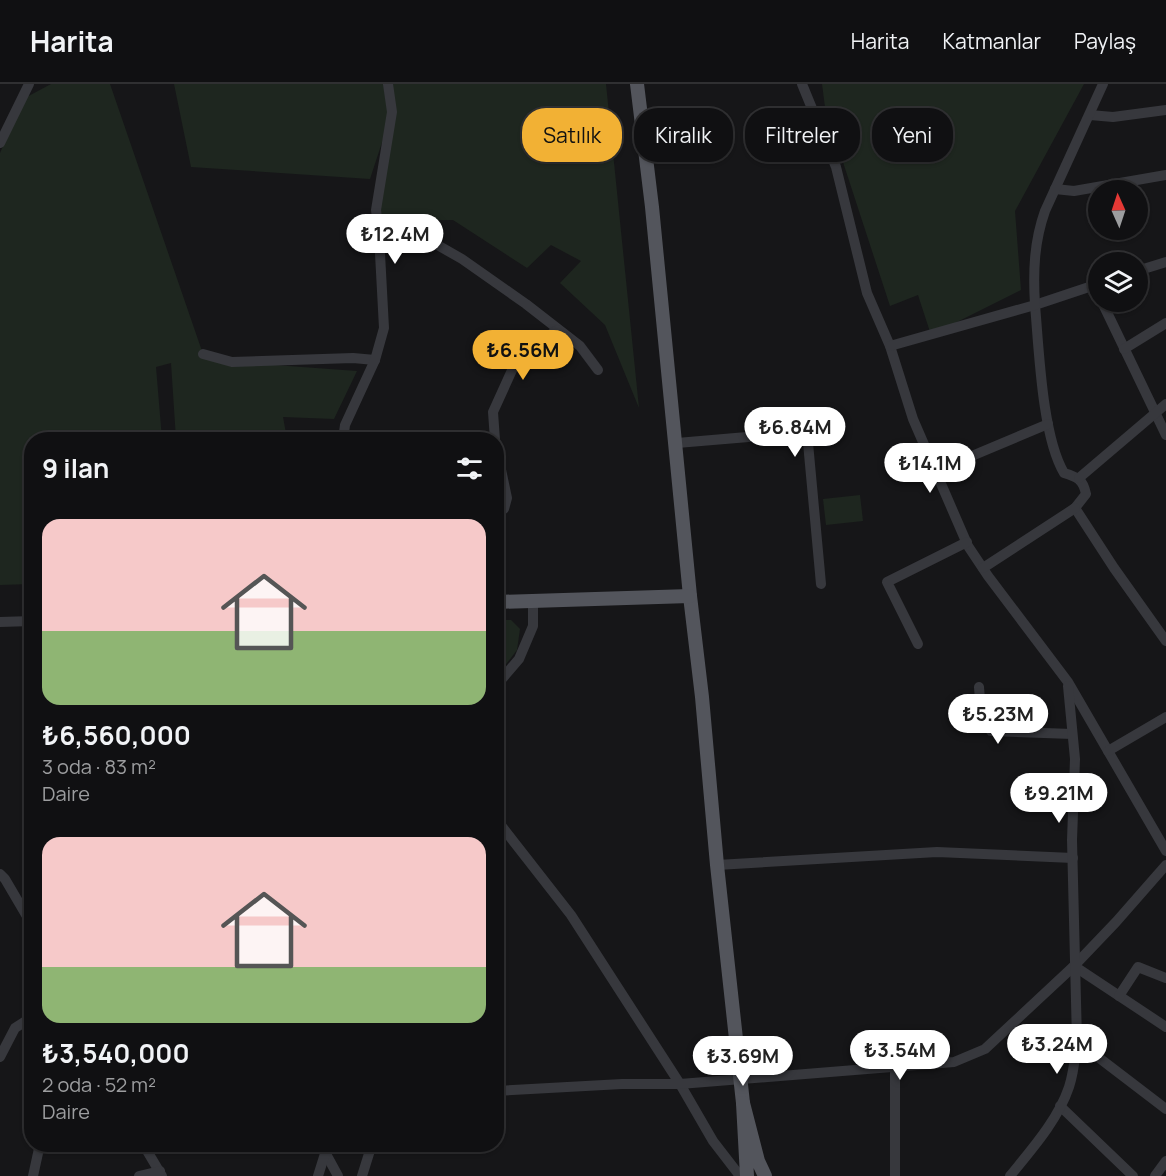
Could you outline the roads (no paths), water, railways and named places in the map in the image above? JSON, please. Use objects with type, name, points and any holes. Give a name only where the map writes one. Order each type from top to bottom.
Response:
[{"type":"main road","points":[[637,84],[677,443],[690,596],[743,1103],[747,1176]]},
{"type":"main road","points":[[504,602],[690,596]]},
{"type":"main road","points":[[743,1103],[758,1161],[765,1175]]},
{"type":"street","points":[[0,143],[29,84]]},
{"type":"street","points":[[344,432],[345,425],[375,360],[384,328],[376,210],[392,112],[388,84]]},
{"type":"street","points":[[802,84],[836,167],[867,293],[890,346],[913,419],[967,542],[982,568],[1068,682],[1166,851]]},
{"type":"street","points":[[982,568],[1075,508],[1086,494],[1079,478],[1064,473],[1057,462],[1048,424],[1033,272],[1042,219],[1103,84]]},
{"type":"street","points":[[1090,115],[1113,117],[1166,110]]},
{"type":"street","points":[[1055,189],[1074,191],[1166,175]]},
{"type":"street","points":[[379,235],[420,235],[462,259],[580,346],[598,370]]},
{"type":"street","points":[[1148,268],[1166,262]]},
{"type":"street","points":[[890,346],[1088,290]]},
{"type":"street","points":[[1107,312],[1166,435]]},
{"type":"street","points":[[1124,349],[1166,323]]},
{"type":"street","points":[[494,432],[493,412],[518,357],[557,330]]},
{"type":"street","points":[[203,354],[232,362],[353,358],[375,360]]},
{"type":"street","points":[[1079,478],[1166,404]]},
{"type":"street","points":[[936,471],[1048,424]]},
{"type":"street","points":[[677,443],[807,432],[821,584]]},
{"type":"street","points":[[504,484],[507,498],[504,509]]},
{"type":"street","points":[[1075,508],[1166,641]]},
{"type":"street","points":[[918,644],[888,582],[967,542]]},
{"type":"street","points":[[504,677],[519,659],[533,626],[533,601]]},
{"type":"street","points":[[0,622],[24,621]]},
{"type":"street","points":[[1011,1176],[1060,1106],[1071,1080],[1077,1041],[1073,858],[1075,759],[1068,682]]},
{"type":"street","points":[[979,687],[981,713],[992,731],[1072,734]]},
{"type":"street","points":[[1108,751],[1166,717]]},
{"type":"street","points":[[504,829],[571,915],[680,1084],[713,1141],[740,1176]]},
{"type":"street","points":[[717,865],[937,852],[1073,858]]},
{"type":"street","points":[[504,1091],[622,1084],[680,1084],[954,1062],[985,1049],[1074,966],[1166,865]]},
{"type":"street","points":[[0,874],[24,912]]},
{"type":"street","points":[[1074,966],[1166,1027]]},
{"type":"street","points":[[1119,996],[1138,967],[1166,978]]},
{"type":"street","points":[[0,1057],[15,1028],[24,1022]]},
{"type":"street","points":[[1077,1041],[1166,1109]]},
{"type":"street","points":[[895,1068],[895,1176]]},
{"type":"street","points":[[1060,1106],[1133,1176]]},
{"type":"street","points":[[33,1176],[38,1152]]},
{"type":"street","points":[[139,1176],[161,1174],[148,1152]]},
{"type":"street","points":[[318,1176],[326,1152]]},
{"type":"street","points":[[328,1152],[338,1176]]},
{"type":"street","points":[[362,1176],[370,1152]]},
{"type":"street","points":[[1155,1176],[1166,1161]]}]
